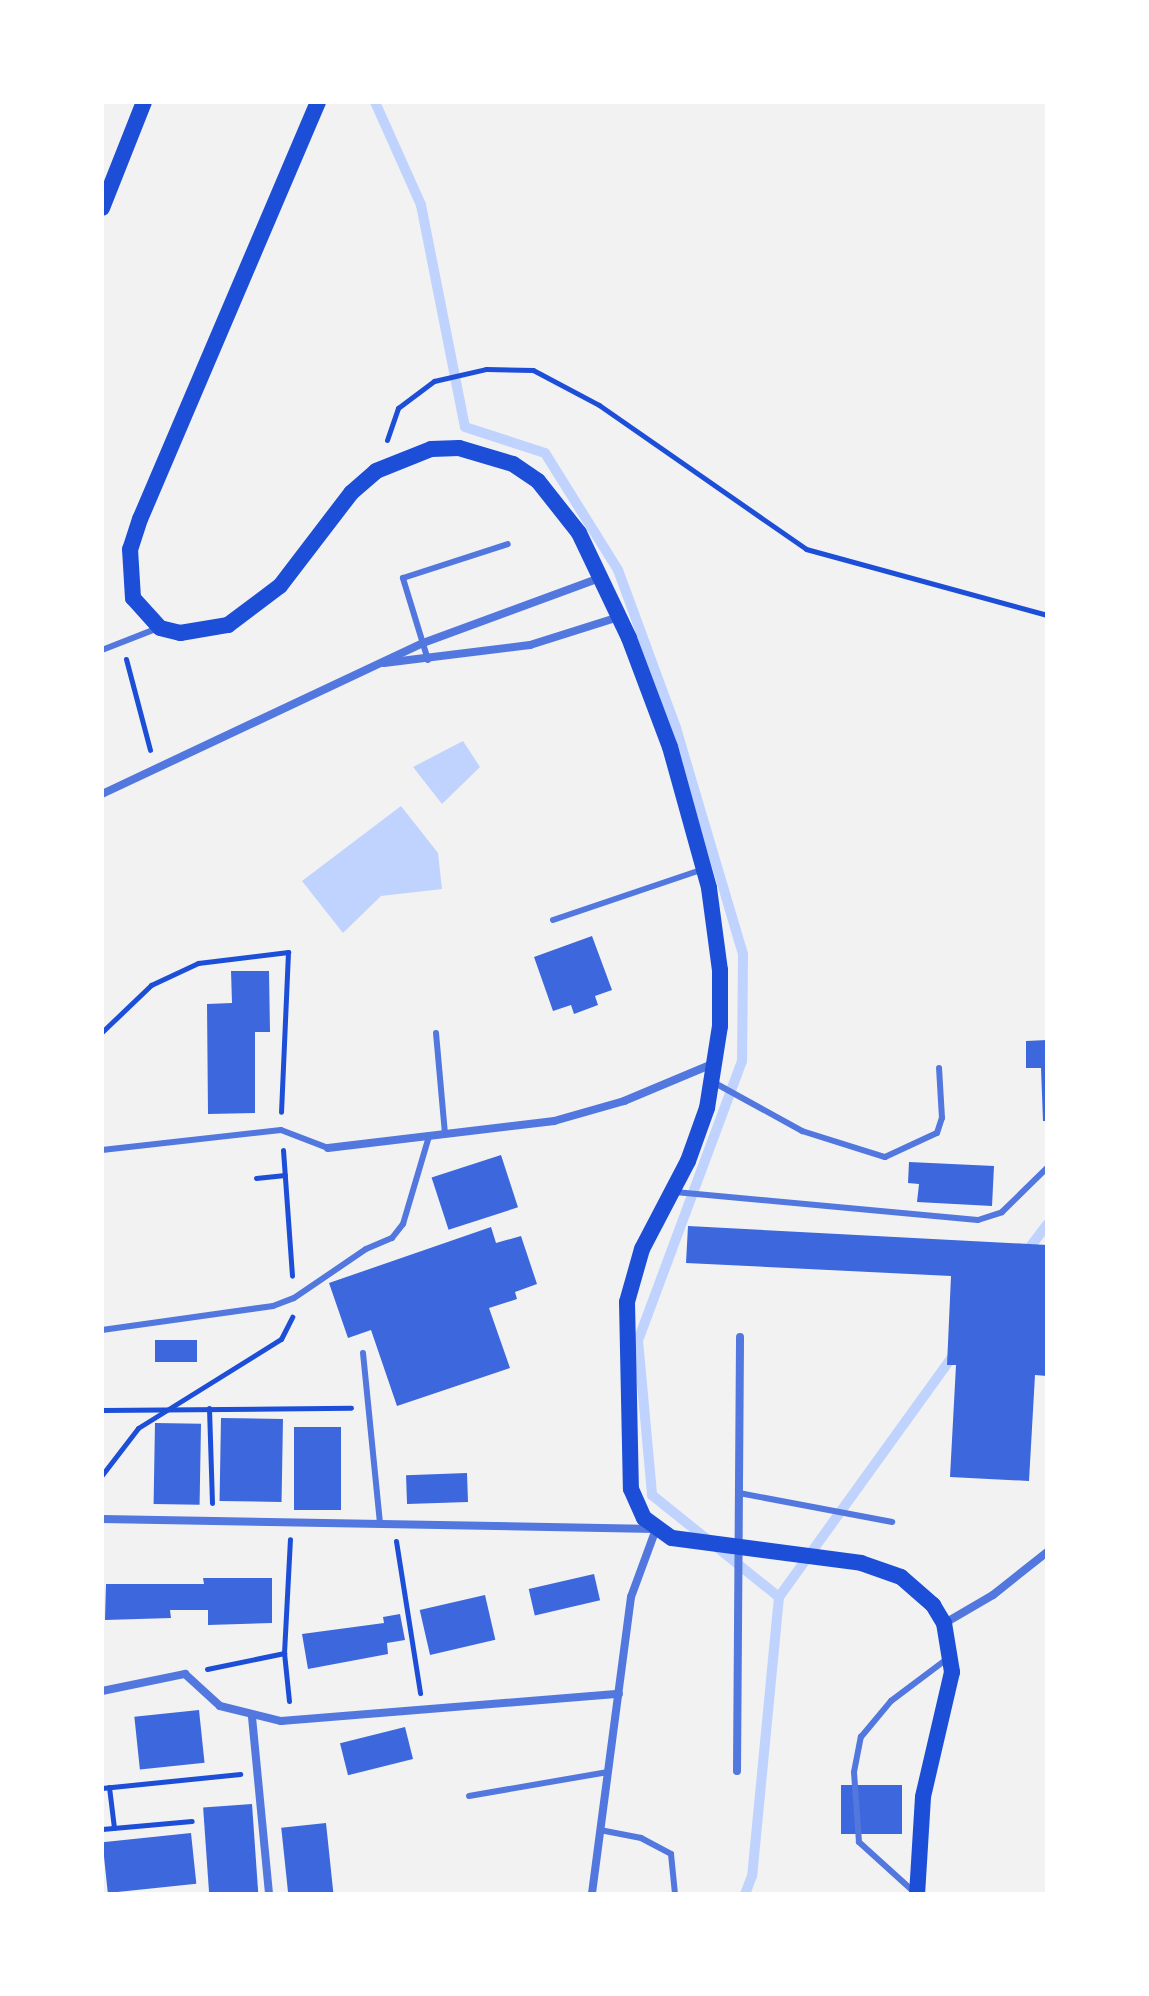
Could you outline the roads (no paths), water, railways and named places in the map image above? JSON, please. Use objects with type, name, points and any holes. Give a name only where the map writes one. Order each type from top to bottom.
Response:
[{"type":"main road","points":[[102,208],[144,102]]},
{"type":"main road","points":[[318,102],[130,549],[133,598],[160,628],[203,633],[254,610],[280,586],[351,493],[376,471],[431,449],[459,448],[513,464],[560,504],[602,577],[666,735],[704,869],[720,970],[716,1062],[699,1135],[636,1265],[626,1324],[628,1473],[636,1505],[656,1529],[693,1545],[882,1569],[919,1589],[944,1623],[951,1656],[949,1702],[923,1797],[916,1894]]},
{"type":"street","points":[[102,794],[423,643],[602,577]]},
{"type":"street","points":[[380,663],[429,660],[530,645],[619,617]]},
{"type":"street","points":[[328,1148],[587,1113],[716,1062]]},
{"type":"street","points":[[737,1771],[740,1337]]},
{"type":"street","points":[[102,1519],[656,1529],[637,1573],[592,1894]]},
{"type":"street","points":[[944,1623],[993,1595],[1047,1552]]},
{"type":"street","points":[[102,1691],[185,1674],[220,1706],[252,1717],[291,1720],[619,1694]]},
{"type":"street","points":[[252,1717],[269,1894]]},
{"type":"lane","points":[[429,660],[403,578],[508,544]]},
{"type":"lane","points":[[102,650],[160,628]]},
{"type":"lane","points":[[553,920],[704,869]]},
{"type":"lane","points":[[436,1033],[445,1134]]},
{"type":"lane","points":[[713,1082],[802,1131],[885,1157],[937,1133],[942,1118],[939,1068]]},
{"type":"lane","points":[[102,1150],[281,1130],[328,1148]]},
{"type":"lane","points":[[102,1330],[273,1306],[294,1298],[366,1249],[392,1238],[403,1224],[429,1136]]},
{"type":"lane","points":[[672,1191],[978,1220],[1002,1212],[1047,1168]]},
{"type":"lane","points":[[363,1353],[380,1524]]},
{"type":"lane","points":[[739,1493],[892,1522]]},
{"type":"lane","points":[[916,1894],[859,1842],[854,1772],[861,1737],[881,1713],[951,1656]]},
{"type":"lane","points":[[469,1796],[608,1772]]},
{"type":"lane","points":[[600,1830],[641,1838],[671,1854],[675,1894]]},
{"type":"water","points":[[463,741],[480,767],[442,804],[413,767]]},
{"type":"water","points":[[401,806],[438,853],[442,889],[381,896],[343,933],[302,881]]},
{"type":"waterway","points":[[375,102],[421,205],[465,427],[545,453],[618,570],[676,728],[743,954],[742,1061],[638,1340],[652,1495],[779,1597],[752,1876],[745,1894]]},
{"type":"waterway","points":[[1024,1255],[1047,1225]]},
{"type":"waterway","points":[[779,1597],[955,1353]]}]
